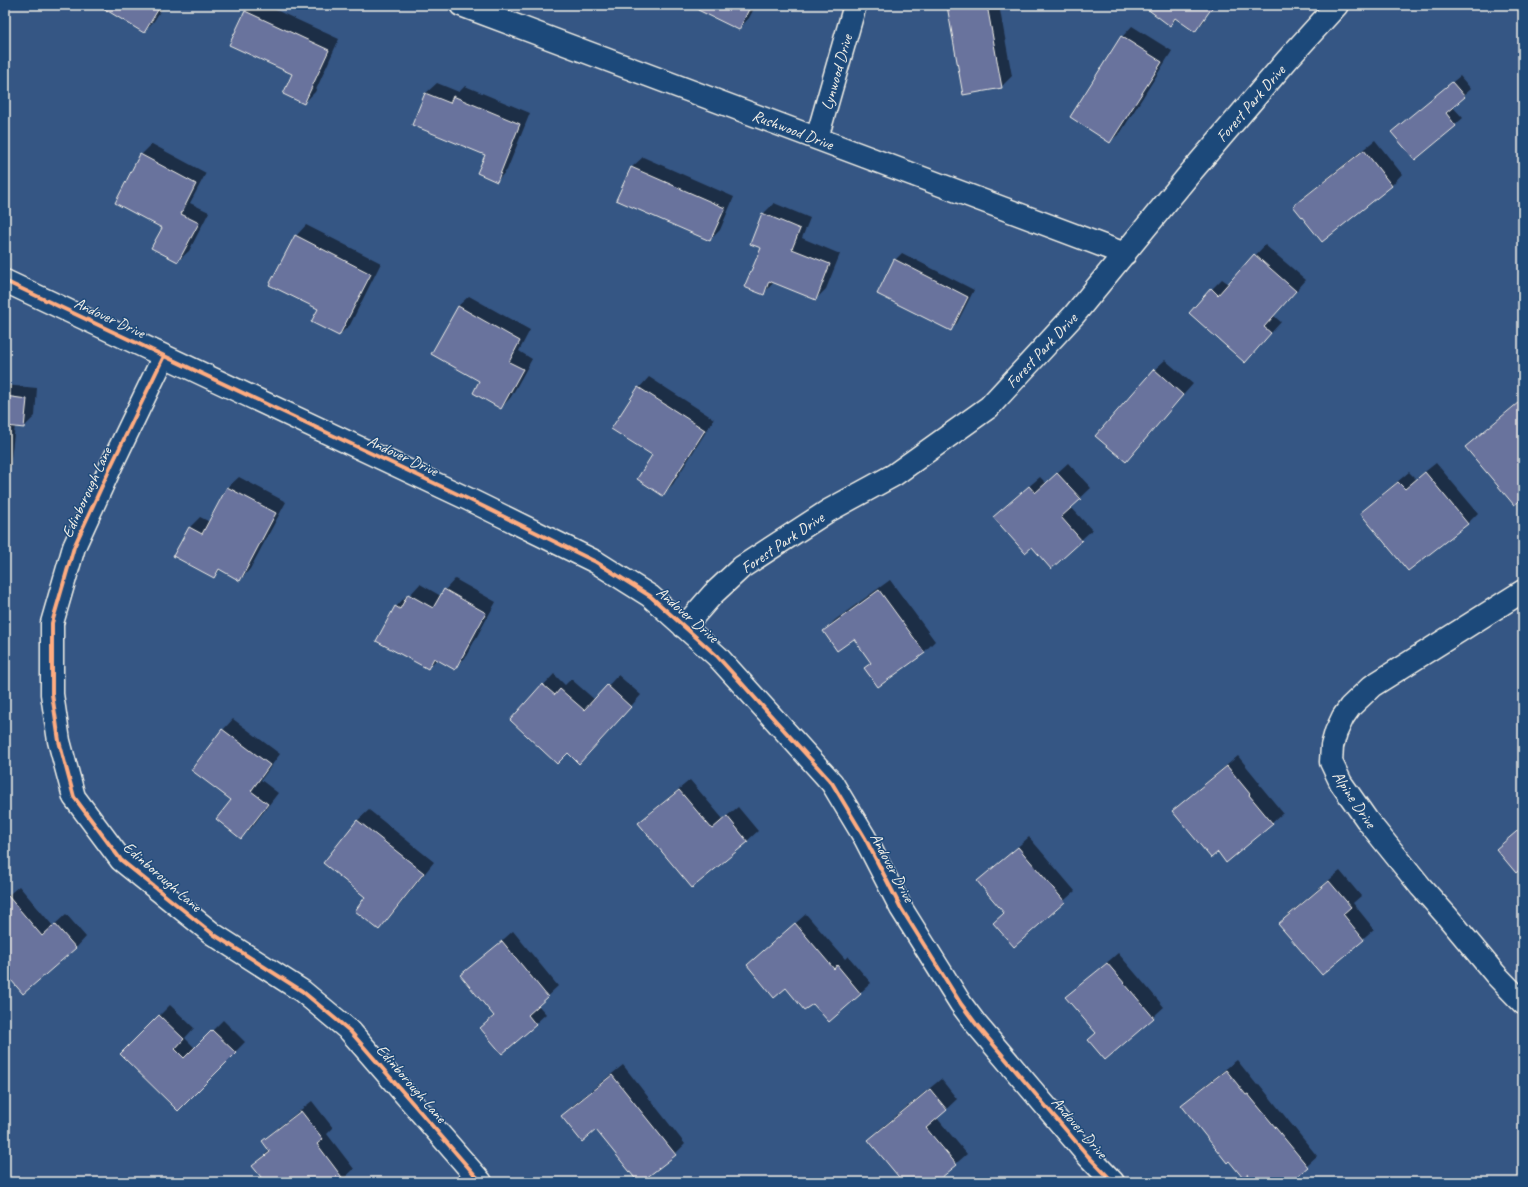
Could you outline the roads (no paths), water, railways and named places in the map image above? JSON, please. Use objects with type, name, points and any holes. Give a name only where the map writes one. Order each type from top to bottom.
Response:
[{"type":"street","name":"Rushwood Drive","points":[[461,5],[1125,254]]},
{"type":"street","name":"Lynwood Drive","points":[[816,138],[855,5]]},
{"type":"street","name":"Forest Park Drive","points":[[684,627],[713,594],[742,567],[828,511],[894,475],[989,407],[1074,314],[1192,171],[1287,60],[1337,5]]},
{"type":"street","name":"Andover Drive","points":[[5,281],[468,499],[596,562],[650,596],[717,656],[832,784],[865,838],[901,908],[961,1004],[1006,1060],[1112,1182]]},
{"type":"street","name":"Edinborough Lane","points":[[164,356],[74,547],[52,623],[52,694],[59,741],[74,796],[121,860],[213,934],[302,991],[350,1031],[481,1182]]},
{"type":"street","name":"Alpine Drive","points":[[1523,591],[1372,686],[1343,717],[1336,732],[1332,746],[1331,762],[1341,783],[1367,820],[1421,887],[1446,914],[1496,975],[1523,1003]]}]
